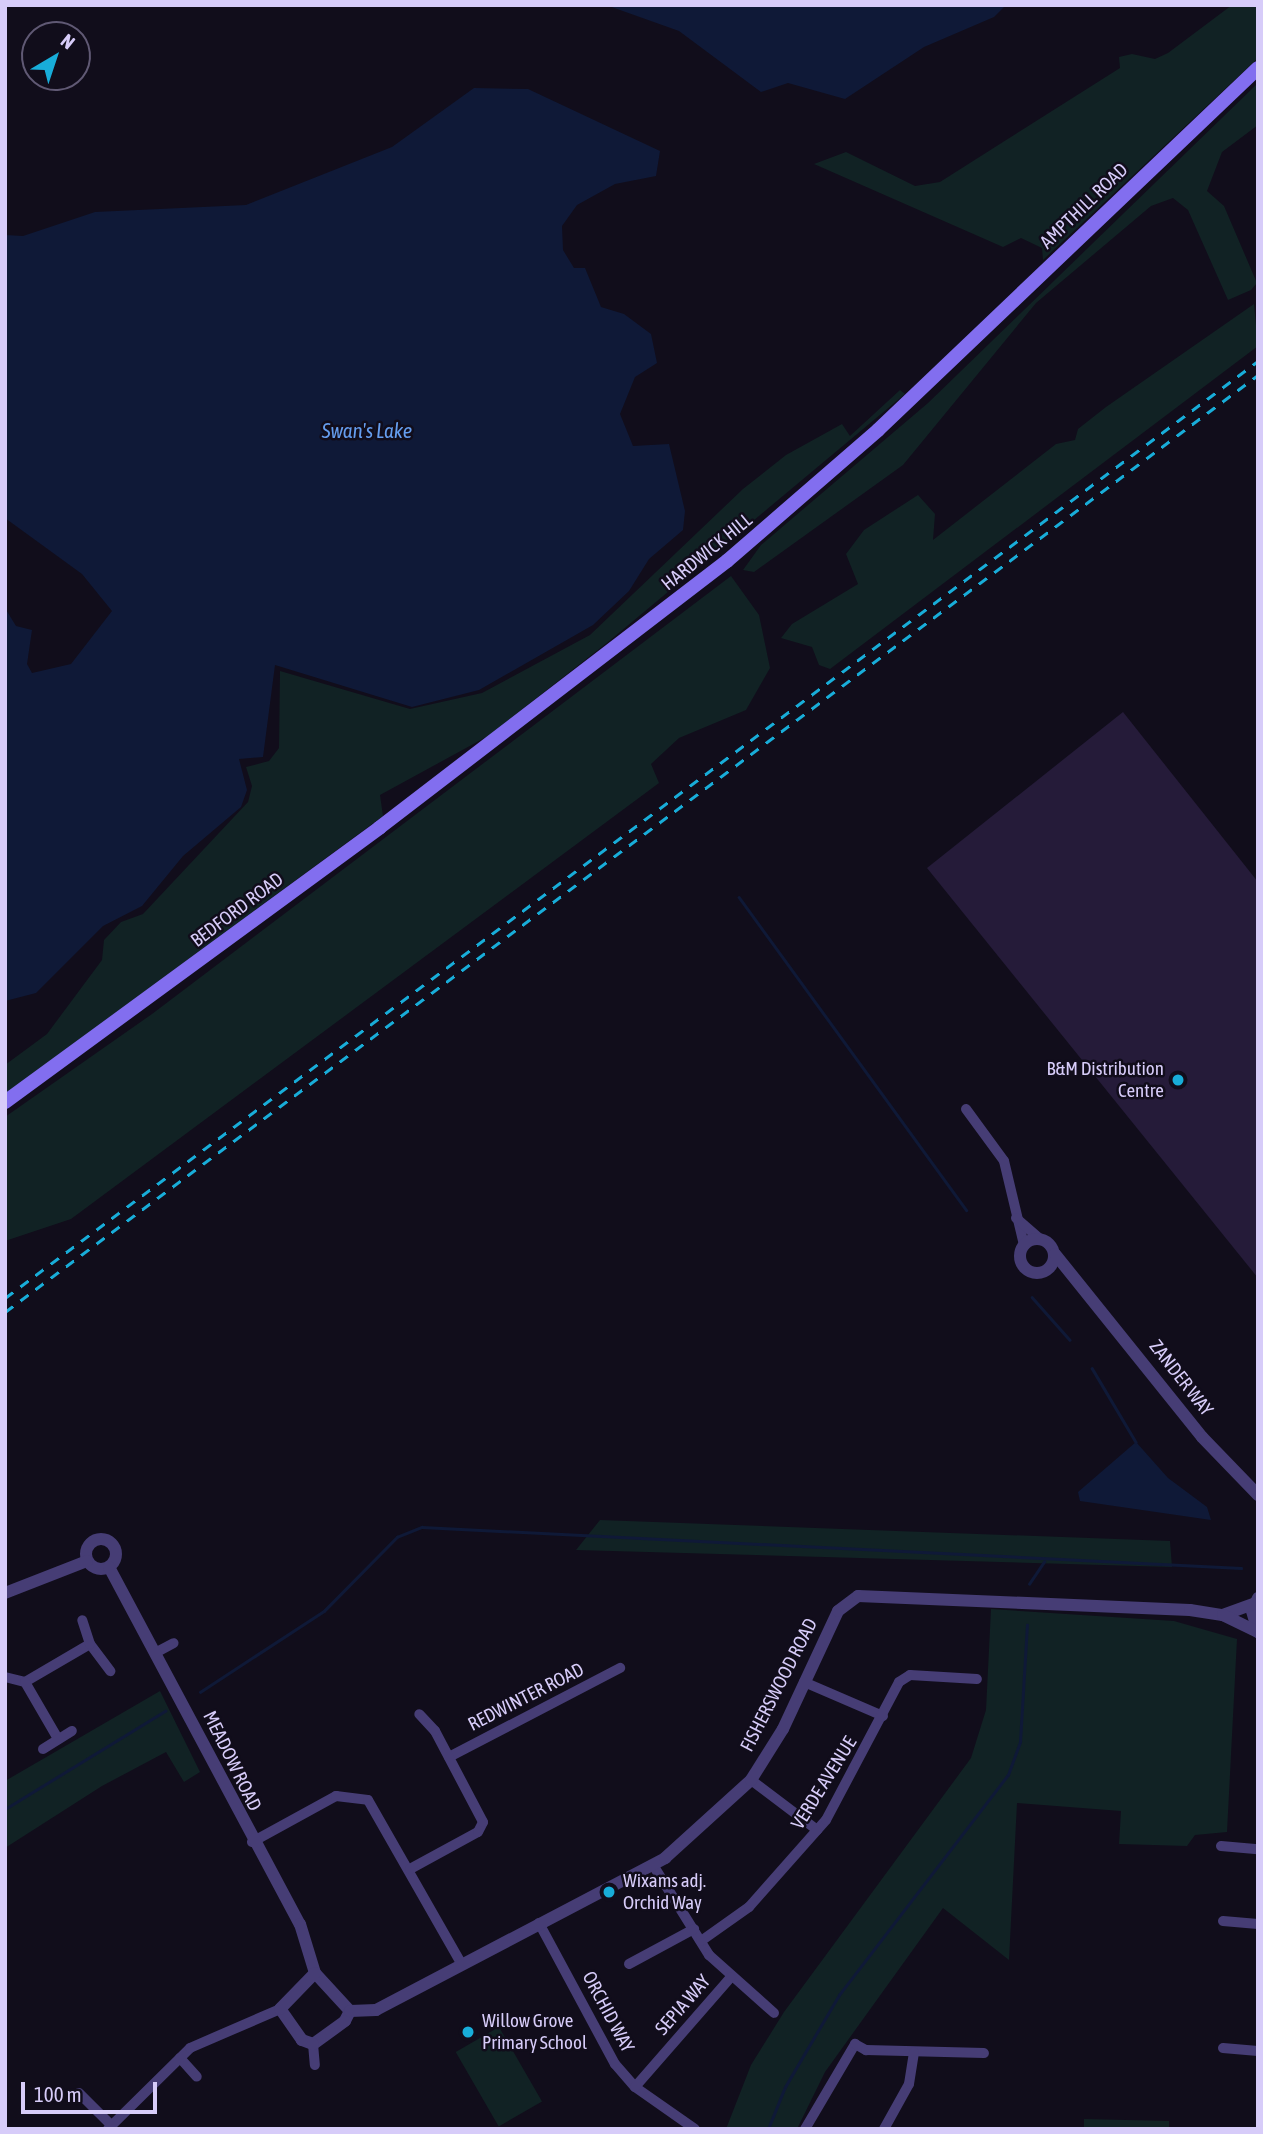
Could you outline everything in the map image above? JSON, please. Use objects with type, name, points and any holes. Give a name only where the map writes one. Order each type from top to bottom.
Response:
[{"type":"main road","name":"AMPTHILL ROAD","points":[[938,374],[1258,68]]},
{"type":"main road","name":"HARDWICK HILL","points":[[489,745],[737,553],[938,374]]},
{"type":"main road","name":"BEDFORD ROAD","points":[[5,1102],[489,745]]},
{"type":"street","points":[[966,1109],[1004,1161],[1024,1245],[1023,1266],[1077,1282]]},
{"type":"street","points":[[1016,1218],[1055,1254],[1044,1273]]},
{"type":"street","points":[[1024,1245],[1040,1239]]},
{"type":"street","name":"ZANDER WAY","points":[[1055,1254],[1202,1437],[1258,1495]]},
{"type":"street","points":[[106,1539],[116,1552],[109,1567],[98,1569],[87,1561],[89,1544],[106,1539]]},
{"type":"street","points":[[5,1593],[87,1561]]},
{"type":"street","name":"MEADOW ROAD","points":[[109,1567],[257,1839],[300,1924],[315,1973]]},
{"type":"street","name":"FISHERSWOOD ROAD","points":[[350,2011],[376,2010],[653,1865],[723,1810],[751,1780],[804,1682],[838,1611],[858,1596],[1108,1605],[1223,1615]]},
{"type":"street","points":[[1256,1601],[1258,1632],[1223,1615],[1256,1601]]},
{"type":"street","points":[[82,1620],[90,1644],[110,1671]]},
{"type":"street","points":[[155,1653],[174,1643]]},
{"type":"street","points":[[6,1680],[25,1682],[90,1644]]},
{"type":"street","name":"REDWINTER ROAD","points":[[449,1757],[620,1668]]},
{"type":"street","name":"VERDE AVENUE","points":[[701,1941],[749,1907],[817,1830],[904,1678],[977,1679]]},
{"type":"street","points":[[25,1682],[58,1739]]},
{"type":"street","points":[[804,1682],[883,1716]]},
{"type":"street","points":[[409,1868],[478,1832],[483,1822],[449,1757],[419,1714]]},
{"type":"street","points":[[43,1749],[72,1731]]},
{"type":"street","points":[[751,1780],[817,1830]]},
{"type":"street","points":[[257,1839],[335,1796],[352,1794],[375,1807],[462,1965]]},
{"type":"street","points":[[1221,1846],[1258,1849]]},
{"type":"street","points":[[653,1865],[701,1941],[730,1978],[774,2013]]},
{"type":"street","points":[[1223,1921],[1258,1924]]},
{"type":"street","name":"ORCHID WAY","points":[[539,1923],[601,2042],[635,2087],[695,2129]]},
{"type":"street","points":[[629,1964],[694,1929]]},
{"type":"street","points":[[79,2093],[109,2127],[180,2058],[213,2037],[280,2010],[315,1973],[350,2011],[345,2021],[313,2044]]},
{"type":"street","name":"SEPIA WAY","points":[[635,2087],[730,1978]]},
{"type":"street","points":[[280,2010],[302,2040],[313,2044]]},
{"type":"street","points":[[313,2044],[315,2065]]},
{"type":"street","points":[[805,2129],[855,2044],[866,2050],[984,2053]]},
{"type":"street","points":[[1223,2048],[1258,2051]]},
{"type":"street","points":[[884,2129],[909,2084],[914,2052]]},
{"type":"street","points":[[180,2058],[197,2077]]},
{"type":"shaded area","points":[[1232,5],[1258,5],[1258,58],[1043,260],[1042,248],[1021,238],[1003,247],[814,164],[846,152],[915,186],[940,182],[1120,68],[1119,57],[1132,54],[1155,59],[1168,53]]},
{"type":"shaded area","points":[[1258,83],[1258,125],[1222,152],[1207,191],[1224,206],[1257,283],[1251,290],[1228,300],[1188,210],[1173,198],[1151,206],[1036,303],[903,465],[754,572],[743,570],[761,545],[928,403]]},
{"type":"shaded area","points":[[1254,304],[1258,346],[830,669],[819,665],[812,647],[781,638],[792,624],[858,584],[846,554],[864,530],[918,495],[935,514],[933,540],[1056,444],[1075,440],[1078,429],[1106,407]]},
{"type":"shaded area","points":[[900,390],[905,394],[608,642],[488,736],[380,795],[383,816],[5,1094],[5,1065],[47,1034],[102,960],[104,940],[121,922],[143,914],[248,802],[252,786],[246,767],[269,761],[279,748],[280,671],[410,709],[482,693],[590,635],[743,489],[786,455],[842,424],[850,436]]},
{"type":"shaded area","points":[[731,576],[759,615],[770,668],[746,710],[679,738],[651,764],[659,783],[71,1219],[5,1241],[5,1117],[152,1014]]},
{"type":"shaded area","points":[[600,1520],[1170,1541],[1172,1567],[576,1550]]},
{"type":"shaded area","points":[[991,1609],[1174,1621],[1237,1639],[1227,1832],[1195,1835],[1187,1846],[1119,1844],[1121,1811],[1017,1803],[1009,1960],[943,1908],[825,2072],[797,2129],[726,2129],[751,2065],[784,2012],[971,1758],[986,1710]]},
{"type":"shaded area","points":[[160,1691],[200,1772],[184,1782],[166,1752],[102,1786],[5,1848],[5,1781]]},
{"type":"shaded area","points":[[499,2027],[542,2101],[499,2126],[456,2052]]},
{"type":"shaded area","points":[[1084,2119],[1169,2121],[1169,2129],[1084,2129]]},
{"type":"water","points":[[606,5],[1006,5],[994,17],[924,47],[845,99],[788,83],[761,92],[679,31]]},
{"type":"water","name":"Swan's Lake","points":[[474,88],[528,89],[660,151],[656,176],[615,184],[577,205],[562,226],[563,250],[574,268],[585,268],[601,307],[624,314],[651,334],[657,363],[635,377],[620,414],[633,446],[669,444],[685,511],[683,530],[649,559],[629,591],[593,625],[479,690],[412,707],[275,665],[263,757],[239,759],[247,790],[241,807],[183,856],[142,906],[103,926],[36,993],[5,1001],[5,608],[16,626],[32,630],[27,664],[32,673],[71,664],[112,611],[82,574],[5,518],[5,235],[23,236],[95,212],[246,205],[392,147]]},
{"type":"water","points":[[1136,1442],[1168,1478],[1207,1507],[1211,1520],[1080,1501],[1078,1492]]},
{"type":"building","name":"B&M Distribution Centre","points":[[1123,712],[1258,882],[1258,1278],[927,868]]},
{"type":"waterway","points":[[739,897],[966,1210]]},
{"type":"waterway","points":[[1032,1297],[1070,1340]]},
{"type":"waterway","points":[[1092,1368],[1136,1442]]},
{"type":"waterway","points":[[200,1692],[324,1611],[397,1537],[422,1527],[1241,1568]]},
{"type":"waterway","points":[[1029,1584],[1044,1562]]},
{"type":"waterway","points":[[768,2129],[785,2087],[839,1995],[1008,1775],[1020,1742],[1027,1625]]},
{"type":"waterway","points":[[5,1809],[165,1711]]},
{"type":"railway","points":[[5,1298],[1258,361]]},
{"type":"railway","points":[[5,1312],[1258,375]]},
{"type":"place","name":"B&M Distribution Centre","points":[[1178,1080]]},
{"type":"place","name":"Wixams adj. Orchid Way","points":[[609,1892]]},
{"type":"place","name":"Willow Grove Primary School","points":[[468,2032]]}]
